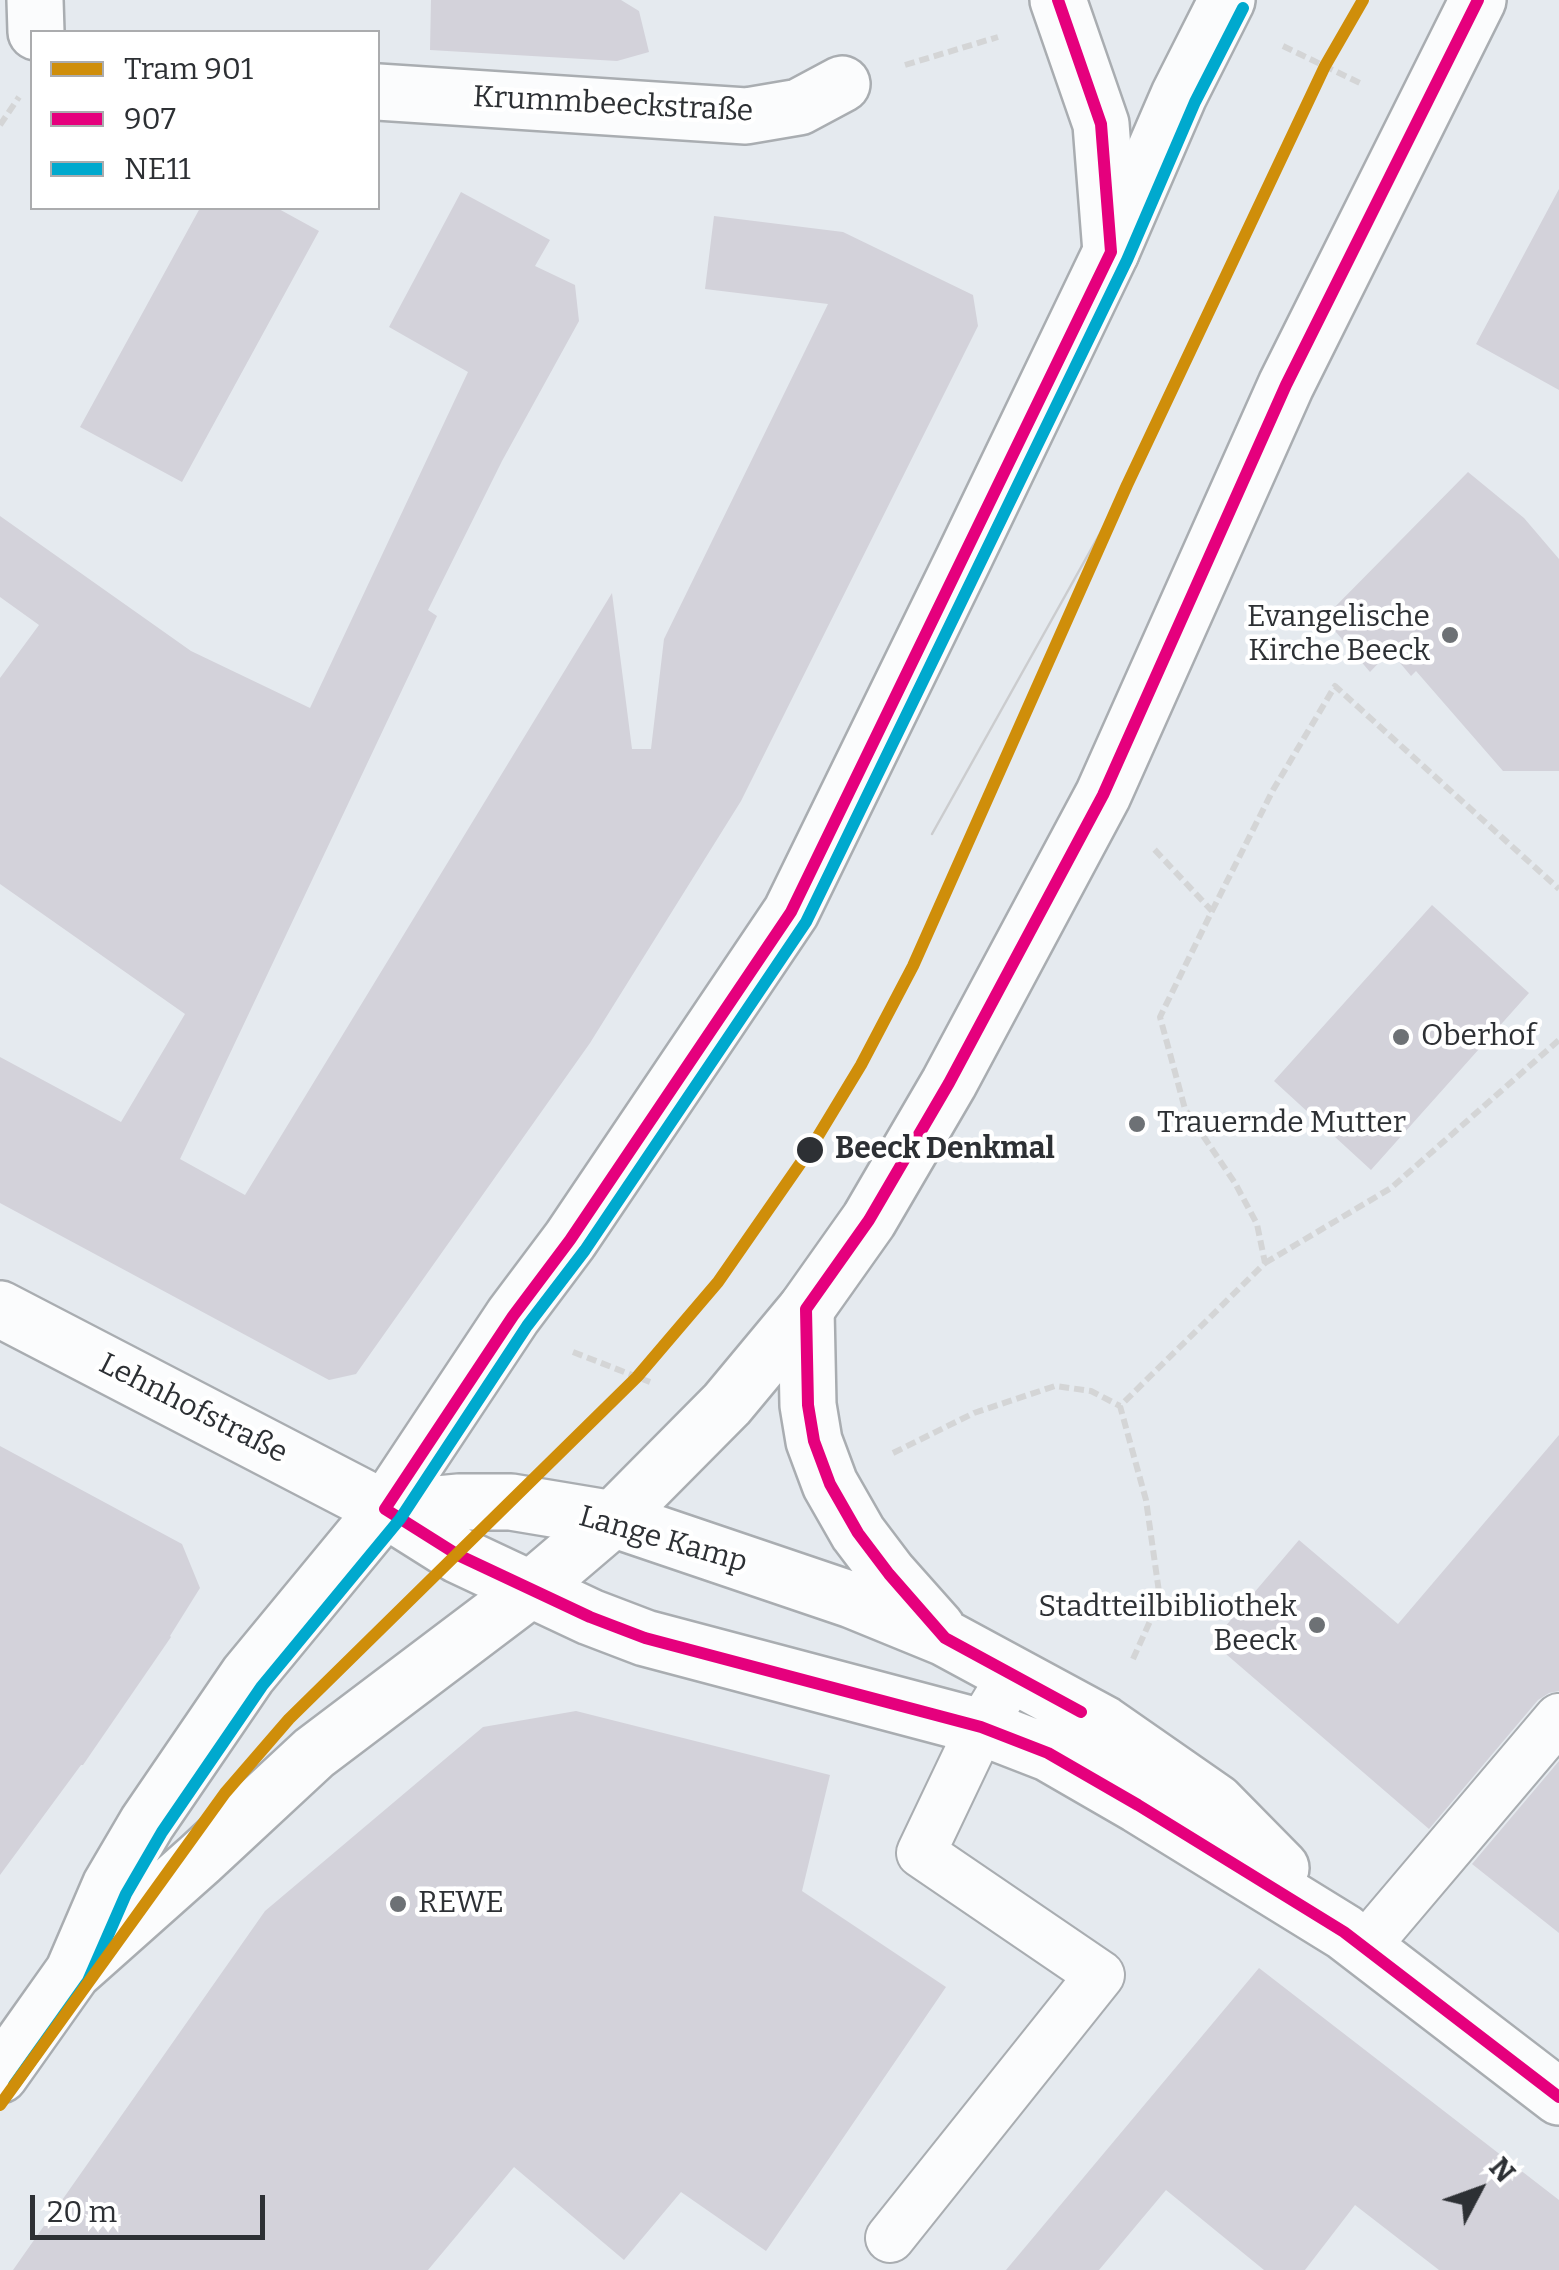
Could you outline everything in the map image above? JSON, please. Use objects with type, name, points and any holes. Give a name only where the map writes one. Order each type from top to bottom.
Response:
[{"type":"main road","points":[[35,0],[36,30]]},
{"type":"main road","points":[[73,1972],[314,1753],[532,1590],[612,1519],[727,1404],[806,1309],[869,1220],[949,1083],[1103,795],[1286,385],[1478,0]]},
{"type":"main road","points":[[1061,8],[1100,124],[1111,252]]},
{"type":"main road","points":[[0,2075],[73,1972],[110,1886],[147,1823],[248,1675],[385,1509],[791,912],[964,560],[1111,252],[1179,94],[1223,8]]},
{"type":"main road","name":"Krummbeeckstraße","points":[[380,92],[746,116],[799,107],[842,84]]},
{"type":"main road","name":"Lehnhofstraße","points":[[0,1309],[385,1509]]},
{"type":"main road","points":[[806,1309],[808,1406],[814,1441],[830,1484],[858,1533],[888,1574],[946,1638]]},
{"type":"main road","name":"Lange Kamp","points":[[385,1509],[512,1502],[612,1519],[852,1600],[946,1638],[1104,1724],[1216,1802],[1354,1940]]},
{"type":"main road","name":"Lange Kamp","points":[[385,1509],[458,1555],[590,1617],[645,1638],[981,1727],[1048,1753],[1354,1940],[1559,2097]]},
{"type":"lane","points":[[890,2238],[1100,1975],[921,1854],[981,1727],[1012,1676]]},
{"type":"lane","points":[[1354,1940],[1559,1718]]},
{"type":"path","points":[[842,84],[1061,8]]},
{"type":"path","points":[[1223,8],[1422,112]]},
{"type":"path","points":[[1265,1263],[1257,1224],[1235,1183],[1185,1109],[1160,1017],[1272,790],[1335,686],[1559,888]]},
{"type":"path","points":[[1103,795],[1212,910]]},
{"type":"path","points":[[1104,1724],[1160,1599],[1146,1500],[1120,1406],[1265,1263],[1391,1188],[1559,1040]]},
{"type":"building","points":[[431,0],[621,0],[639,11],[649,52],[617,61],[430,50]]},
{"type":"building","points":[[1559,189],[1559,390],[1476,344]]},
{"type":"building","points":[[461,192],[550,240],[535,266],[575,285],[579,321],[502,461],[428,610],[437,616],[180,1159],[245,1195],[612,593],[632,749],[651,749],[664,639],[828,304],[705,289],[714,216],[843,232],[973,295],[978,326],[741,801],[590,1043],[356,1374],[329,1380],[0,1203],[0,1057],[121,1122],[185,1014],[0,884],[0,678],[39,625],[0,597],[0,516],[191,651],[310,708],[468,372],[389,327]]},
{"type":"building","points":[[199,210],[281,210],[319,231],[182,482],[80,427]]},
{"type":"building","name":"Evangelische Kirche Beeck","points":[[1468,472],[1524,518],[1559,559],[1559,771],[1503,771],[1416,671],[1411,676],[1390,651],[1370,672],[1324,618]]},
{"type":"building","name":"Oberhof","points":[[1432,905],[1529,993],[1371,1170],[1274,1081]]},
{"type":"building","points":[[1559,1435],[1559,1691],[1538,1700],[1429,1829],[1212,1642],[1299,1540],[1398,1624]]},
{"type":"building","points":[[0,1446],[182,1544],[200,1588],[83,1765],[0,1875]]},
{"type":"building","points":[[576,1711],[830,1775],[802,1891],[946,1987],[766,2251],[681,2192],[624,2260],[514,2167],[428,2270],[13,2270],[265,1911],[483,1727]]},
{"type":"building","points":[[1559,1761],[1559,1933],[1472,1864]]},
{"type":"building","points":[[1259,1968],[1559,2200],[1559,2270],[1439,2270],[1355,2205],[1305,2270],[1264,2270],[1166,2190],[1099,2270],[1006,2270]]},
{"type":"tram line","name":"901","points":[[0,2105],[225,1793],[289,1719],[637,1377],[718,1282],[809,1151],[861,1065],[913,966],[1127,485],[1325,66],[1363,0]]},
{"type":"tram line","points":[[932,834],[1127,485]]},
{"type":"transit line","name":"907","points":[[1058,0],[1101,124],[1111,252],[791,912],[385,1509],[458,1555],[590,1617],[645,1638],[981,1727],[1048,1753],[1344,1932],[1559,2097]]},
{"type":"transit line","name":"907","points":[[1081,1712],[945,1638],[858,1533],[830,1484],[814,1441],[808,1405],[806,1309],[869,1220],[949,1083],[1103,795],[1286,385],[1478,0]]},
{"type":"transit line","name":"NE11","points":[[14,2085],[88,1981],[126,1894],[162,1832],[262,1686],[400,1519],[527,1326],[585,1250],[806,922],[1127,260],[1195,102],[1243,8]]},
{"type":"place","name":"Evangelische Kirche Beeck","points":[[1450,635]]},
{"type":"place","name":"Oberhof","points":[[1401,1037]]},
{"type":"place","name":"Trauernde Mutter","points":[[1137,1124]]},
{"type":"place","name":"Beeck Denkmal","points":[[810,1150]]},
{"type":"place","name":"Stadtteilbibliothek Beeck","points":[[1317,1625]]},
{"type":"place","name":"REWE","points":[[398,1904]]}]
